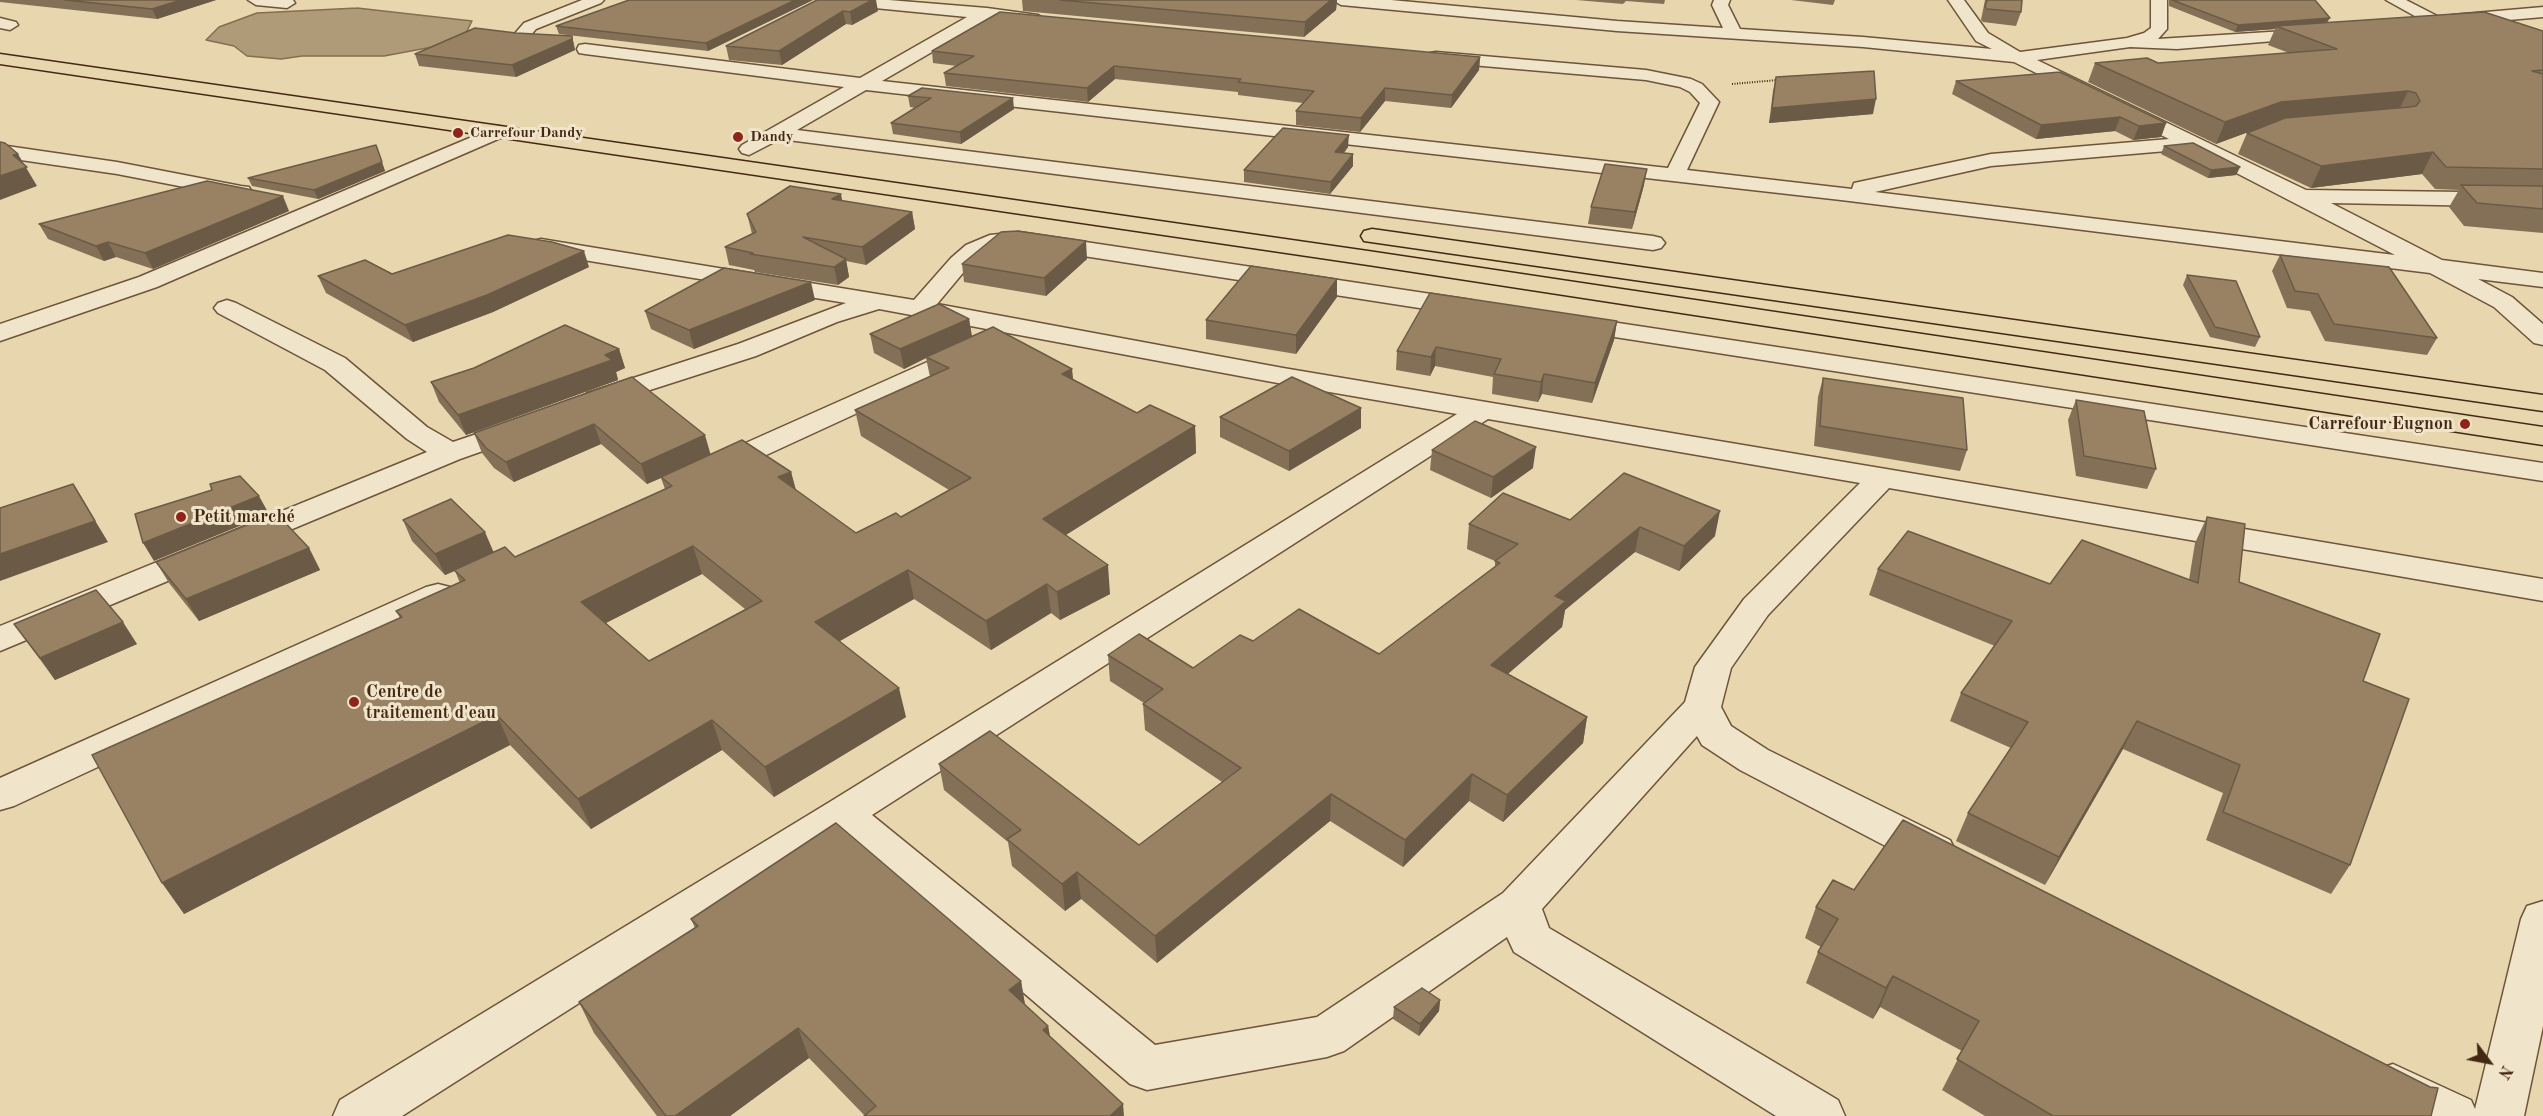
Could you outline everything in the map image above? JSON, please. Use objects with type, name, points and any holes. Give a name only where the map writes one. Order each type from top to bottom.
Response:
[{"type":"main road","points":[[3,30],[749,149],[1161,206]]},
{"type":"main road","points":[[0,59],[1368,258],[2543,436]]},
{"type":"main road","points":[[1350,233],[2543,403]]},
{"type":"street","points":[[256,0],[287,3]]},
{"type":"street","points":[[519,38],[530,26],[596,0]]},
{"type":"street","points":[[844,0],[1054,22]]},
{"type":"street","points":[[749,149],[1009,0]]},
{"type":"street","points":[[1341,0],[1472,6],[1617,26],[1863,42],[2018,57],[2127,43],[2150,37],[2159,29],[2159,0]]},
{"type":"street","points":[[1722,0],[1720,5],[1734,34]]},
{"type":"street","points":[[1956,0],[1982,37],[2018,57],[2301,196],[2503,302],[2543,337]]},
{"type":"street","points":[[2394,0],[2437,22]]},
{"type":"street","points":[[2403,25],[2543,12]]},
{"type":"street","points":[[2127,43],[2177,44],[2333,33]]},
{"type":"street","points":[[585,49],[863,84],[1841,194],[2543,280]]},
{"type":"street","points":[[702,64],[723,53]]},
{"type":"street","points":[[1417,55],[1646,75],[1685,83],[1696,88],[1710,102],[1684,152],[1675,176]]},
{"type":"street","points":[[0,333],[148,282],[498,132]]},
{"type":"street","points":[[778,133],[1653,243]]},
{"type":"street","points":[[1841,194],[1991,160],[2192,143]]},
{"type":"street","points":[[2215,154],[2234,146]]},
{"type":"street","points":[[0,150],[117,168],[263,196]]},
{"type":"street","points":[[2301,196],[2543,200]]},
{"type":"street","points":[[286,201],[320,208]]},
{"type":"street","points":[[920,309],[959,263],[974,250],[990,242],[1018,239],[1493,312]]},
{"type":"street","points":[[515,242],[879,301],[1483,410],[2543,590]]},
{"type":"street","points":[[574,408],[618,391],[747,350],[828,317],[879,301]]},
{"type":"street","points":[[227,308],[335,364],[417,433],[450,453]]},
{"type":"street","points":[[1552,321],[2543,472]]},
{"type":"street","points":[[684,482],[1021,328]]},
{"type":"street","points":[[358,1116],[843,814],[1483,410]]},
{"type":"street","points":[[0,639],[450,453],[542,421]]},
{"type":"street","points":[[843,814],[1147,1068],[1327,1036],[1519,905],[1701,707],[1713,668],[1756,608],[1882,478]]},
{"type":"street","points":[[0,795],[467,581]]},
{"type":"street","points":[[1701,707],[1716,735],[1754,760],[1966,868]]},
{"type":"street","points":[[1519,905],[1530,939],[1820,1116]]},
{"type":"street","points":[[2499,1116],[2543,919]]},
{"type":"street","points":[[2358,1067],[2453,1116]]},
{"type":"path","points":[[1696,88],[1786,80]]},
{"type":"shaded area","points":[[357,8],[472,21],[465,35],[443,45],[384,56],[302,56],[281,59],[247,56],[234,46],[206,40],[219,27],[257,13]]},
{"type":"building","points":[[65,0],[181,0],[152,9]]},
{"type":"building","points":[[629,0],[795,0],[706,43],[556,26]]},
{"type":"building","points":[[817,0],[872,0],[850,12],[843,11],[779,51],[726,46]]},
{"type":"building","points":[[1060,0],[1331,0],[1305,22]]},
{"type":"building","points":[[1987,0],[2022,0],[2021,12],[1987,9],[1985,7]]},
{"type":"building","points":[[2172,0],[2315,0],[2330,18],[2238,25]]},
{"type":"building","points":[[1000,12],[1480,57],[1452,95],[1385,88],[1361,118],[1296,111],[1314,91],[1238,82],[1241,79],[1114,66],[1087,88],[944,73],[974,56],[932,51]]},
{"type":"building","points":[[2484,12],[2543,31],[2543,70],[2532,71],[2543,74],[2543,169],[2446,167],[2433,152],[2321,166],[2247,133],[2285,118],[2416,106],[2420,101],[2416,93],[2408,91],[2281,102],[2225,122],[2095,63],[2147,58],[2158,63],[2337,49],[2276,26]]},
{"type":"building","points":[[475,28],[572,36],[572,39],[512,65],[415,54]]},
{"type":"building","points":[[1874,71],[1876,99],[1772,108],[1776,77]]},
{"type":"building","points":[[2060,72],[2166,123],[2139,126],[2120,117],[2041,125],[1956,81]]},
{"type":"building","points":[[922,88],[1013,98],[960,132],[891,123],[931,98],[908,96]]},
{"type":"building","points":[[1283,128],[1349,135],[1335,152],[1353,154],[1331,182],[1244,170]]},
{"type":"building","points":[[0,142],[5,143],[18,154],[13,155],[27,167],[0,176]]},
{"type":"building","points":[[2193,143],[2240,167],[2211,170],[2164,146]]},
{"type":"building","points":[[376,145],[382,162],[314,190],[248,178]]},
{"type":"building","points":[[1605,164],[1647,169],[1635,212],[1591,207]]},
{"type":"building","points":[[207,181],[283,196],[145,253],[108,242],[96,246],[39,224]]},
{"type":"building","points":[[2461,185],[2543,186],[2543,209],[2477,203]]},
{"type":"building","points":[[790,186],[841,194],[832,199],[912,212],[862,247],[803,237],[846,259],[834,267],[750,254],[753,253],[725,247],[756,232],[747,214]]},
{"type":"building","points":[[1017,231],[1086,241],[1044,278],[962,264],[1001,232]]},
{"type":"building","points":[[508,235],[552,242],[584,251],[487,295],[405,325],[318,276],[365,260],[392,274]]},
{"type":"building","points":[[2280,255],[2389,267],[2437,338],[2334,324],[2318,294],[2295,291]]},
{"type":"building","points":[[1251,266],[1337,279],[1296,335],[1206,320]]},
{"type":"building","points":[[724,268],[811,282],[689,330],[645,311]]},
{"type":"building","points":[[2187,275],[2236,281],[2260,337],[2215,327]]},
{"type":"building","points":[[1430,293],[1617,321],[1595,383],[1544,374],[1541,382],[1494,374],[1501,359],[1436,347],[1431,357],[1397,351]]},
{"type":"building","points":[[939,304],[969,319],[900,349],[870,334]]},
{"type":"building","points":[[565,325],[619,349],[605,355],[612,360],[458,415],[431,382],[474,368]]},
{"type":"building","points":[[993,327],[1072,369],[1062,374],[1137,413],[1150,405],[1195,426],[1043,519],[1108,565],[1057,592],[1047,584],[986,621],[908,570],[815,622],[899,688],[765,767],[712,720],[578,799],[497,715],[162,883],[92,755],[402,617],[396,611],[465,580],[454,570],[505,547],[515,557],[672,486],[661,477],[742,440],[791,472],[778,477],[856,533],[896,513],[901,517],[971,478],[855,410],[949,368],[926,357]],"holes":[[[693,546],[762,601],[649,661],[581,602]]]},
{"type":"building","points":[[632,377],[705,435],[641,464],[594,424],[506,462],[486,448],[474,433]]},
{"type":"building","points":[[1292,377],[1361,408],[1289,451],[1220,417]]},
{"type":"building","points":[[1823,378],[1963,398],[1967,450],[1820,426]]},
{"type":"building","points":[[2076,400],[2144,411],[2156,469],[2084,456]]},
{"type":"building","points":[[1475,421],[1536,447],[1493,477],[1432,450]]},
{"type":"building","points":[[1624,473],[1720,511],[1684,546],[1640,527],[1555,596],[1566,601],[1491,665],[1587,717],[1507,795],[1472,774],[1405,840],[1331,794],[1155,936],[1077,872],[1062,884],[1007,839],[1021,830],[939,764],[990,731],[1139,845],[1241,768],[1143,704],[1163,689],[1108,655],[1139,634],[1193,668],[1240,635],[1253,641],[1299,609],[1379,654],[1500,563],[1495,561],[1518,544],[1469,524],[1503,493],[1570,520]]},
{"type":"building","points":[[240,476],[259,496],[143,543],[135,514],[212,490],[210,484]]},
{"type":"building","points":[[73,484],[95,521],[0,554],[0,508]]},
{"type":"building","points":[[451,499],[485,532],[435,554],[403,520]]},
{"type":"building","points":[[276,513],[309,548],[186,599],[156,562]]},
{"type":"building","points":[[2207,517],[2245,524],[2239,582],[2380,634],[2363,681],[2409,699],[2350,865],[2223,812],[2240,765],[2137,721],[2059,857],[1968,813],[2028,722],[1961,693],[2012,621],[1878,569],[1908,531],[2050,584],[2082,540],[2198,583]]},
{"type":"building","points":[[96,590],[123,622],[40,658],[14,624]]},
{"type":"building","points":[[1903,820],[2430,1087],[2438,1088],[2431,1116],[2053,1116],[1957,1059],[1979,1021],[1893,976],[1886,988],[1818,952],[1838,919],[1816,907],[1833,880],[1854,890]]},
{"type":"building","points":[[836,823],[1021,981],[1009,990],[1048,1026],[1043,1030],[1123,1104],[1110,1116],[864,1116],[876,1106],[798,1028],[675,1116],[666,1116],[579,1002],[698,926],[691,919]]},
{"type":"building","points":[[1422,988],[1440,1000],[1420,1024],[1394,1007]]},
{"type":"place","name":"Carrefour Dandy","points":[[458,133]]},
{"type":"place","name":"Dandy","points":[[738,137]]},
{"type":"place","name":"Carrefour Eugnon","points":[[2465,424]]},
{"type":"place","name":"Petit marché","points":[[181,517]]},
{"type":"place","name":"Centre de traitement d'eau","points":[[354,702]]}]
